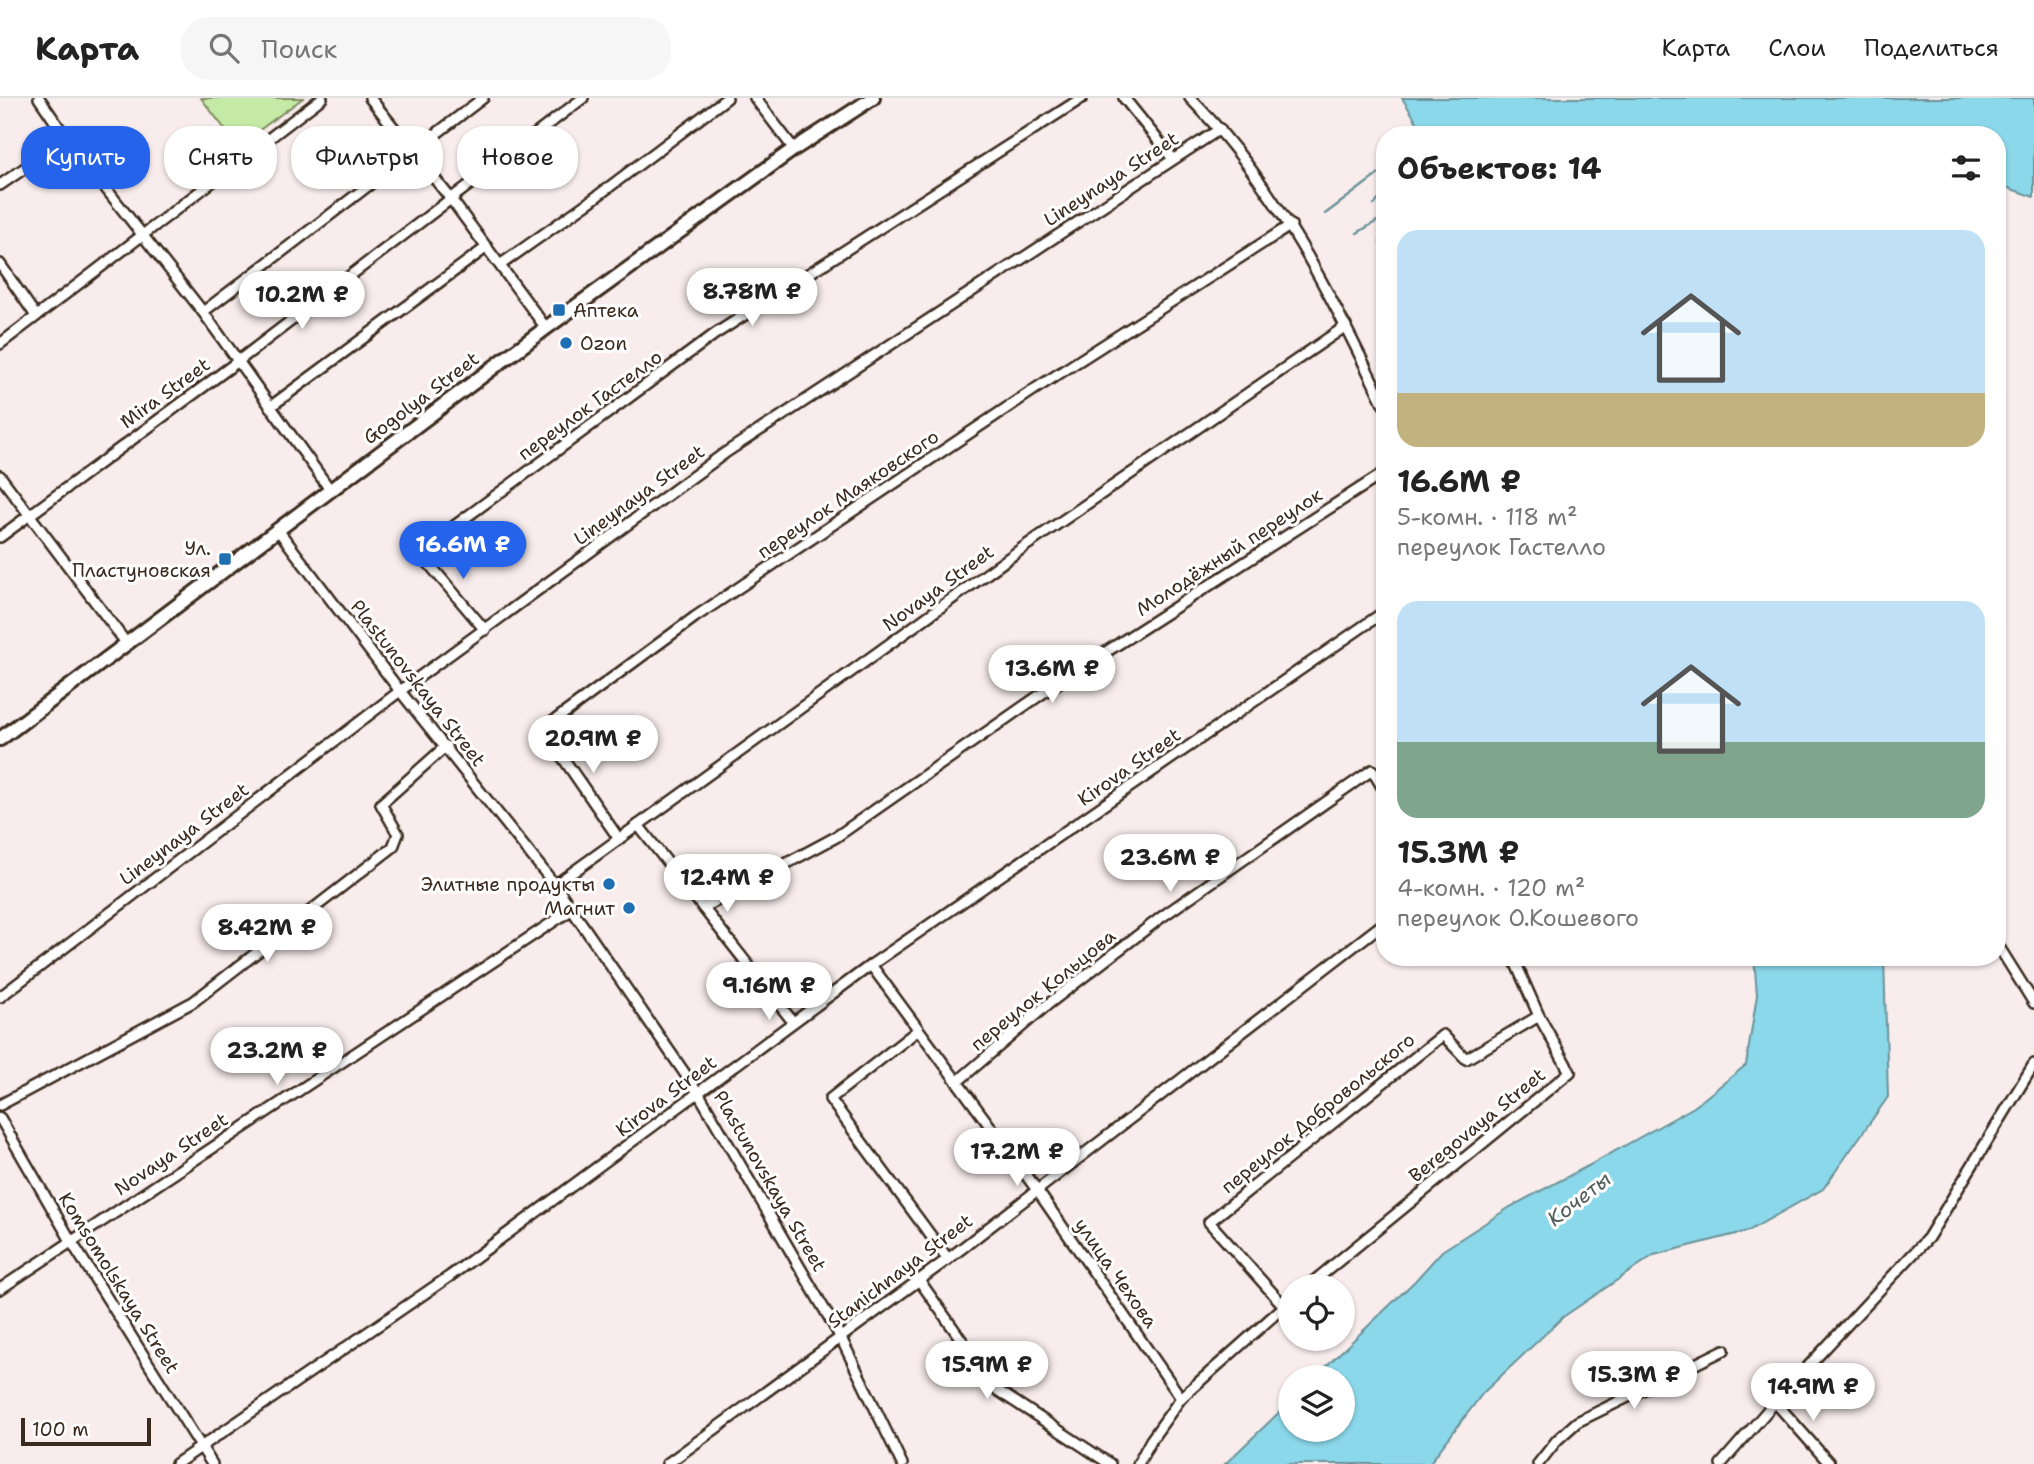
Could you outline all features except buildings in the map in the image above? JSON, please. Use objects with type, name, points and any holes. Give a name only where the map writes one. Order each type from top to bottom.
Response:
[{"type":"street","points":[[39,98],[58,126]]},
{"type":"street","points":[[0,344],[322,98]]},
{"type":"street","points":[[370,98],[393,126]]},
{"type":"street","points":[[443,129],[483,98]]},
{"type":"street","name":"Mira Street","points":[[0,537],[237,362],[583,98]]},
{"type":"street","points":[[500,265],[592,200],[727,98]]},
{"type":"street","points":[[755,98],[794,149]]},
{"type":"street","name":"Gogolya Street","points":[[0,739],[546,328],[794,149],[873,98]]},
{"type":"street","name":"переулок Гастелло","points":[[485,630],[419,552],[715,334],[1082,98]]},
{"type":"street","points":[[1124,98],[1172,159]]},
{"type":"street","points":[[1190,98],[1220,129],[1291,225],[1346,326],[1376,388]]},
{"type":"street","name":"Lineynaya Street","points":[[0,997],[400,691],[725,453],[1220,129]]},
{"type":"street","points":[[0,185],[21,171]]},
{"type":"street","points":[[107,189],[203,312],[331,491]]},
{"type":"street","points":[[203,312],[365,189]]},
{"type":"street","points":[[443,189],[546,328]]},
{"type":"street","name":"переулок Маяковского","points":[[619,839],[543,729],[695,617],[1035,389],[1291,225]]},
{"type":"street","points":[[270,407],[487,247]]},
{"type":"street","points":[[0,264],[36,316]]},
{"type":"street","name":"Novaya Street","points":[[555,885],[1024,547],[1346,326]]},
{"type":"street","points":[[0,476],[127,644]]},
{"type":"street","name":"Молодёжный переулок","points":[[703,908],[836,837],[1053,686],[1376,478]]},
{"type":"street","name":"Plastunovskaya Street","points":[[278,530],[400,691],[555,885],[699,1094],[841,1338],[902,1464]]},
{"type":"street","name":"Kirova Street","points":[[176,1464],[450,1276],[872,965],[1376,618]]},
{"type":"street","points":[[0,1105],[192,1002],[393,847],[398,834],[381,804],[446,746]]},
{"type":"street","name":"переулок Кольцова","points":[[957,1082],[1047,1005],[1163,916],[1372,770],[1376,777]]},
{"type":"street","points":[[638,825],[793,1022]]},
{"type":"street","name":"Novaya Street","points":[[0,1289],[571,910]]},
{"type":"street","name":"Stanichnaya Street","points":[[667,1464],[948,1259],[1376,929]]},
{"type":"street","points":[[2006,958],[2034,1003]]},
{"type":"street","name":"улица Чехова","points":[[872,965],[1037,1190],[1181,1398]]},
{"type":"street","name":"Beregovaya Street","points":[[1323,1274],[1570,1072],[1539,1016],[1517,966]]},
{"type":"street","name":"переулок Добровольского","points":[[1278,1295],[1209,1222],[1443,1035],[1466,1059],[1539,1016]]},
{"type":"street","points":[[918,1030],[830,1099],[948,1259]]},
{"type":"street","points":[[1721,1464],[1928,1238],[2034,1064]]},
{"type":"street","name":"Komsomolskaya Street","points":[[0,1118],[71,1241],[212,1464]]},
{"type":"street","points":[[919,1280],[997,1390],[1111,1464]]},
{"type":"street","points":[[1138,1464],[1151,1440],[1181,1398],[1278,1312]]},
{"type":"street","points":[[1538,1464],[1557,1440],[1577,1422],[1724,1350]]},
{"type":"street","points":[[1775,1402],[1830,1464]]},
{"type":"green space","points":[[201,98],[303,98],[265,126],[223,126]]},
{"type":"water","points":[[1402,98],[2034,98],[2034,197],[2006,187],[2006,126],[1419,126]]},
{"type":"water","name":"Кочеты","points":[[1755,966],[1884,966],[1888,1097],[1823,1189],[1748,1231],[1654,1255],[1563,1317],[1483,1393],[1429,1464],[1225,1464],[1278,1413],[1278,1442],[1355,1442],[1355,1365],[1328,1365],[1342,1351],[1355,1351],[1355,1339],[1442,1251],[1510,1207],[1694,1107],[1746,1065],[1757,995]]},
{"type":"waterway","points":[[1325,214],[1376,176]]},
{"type":"waterway","points":[[1357,233],[1376,222]]},
{"type":"place","name":"Аптека","points":[[559,310]]},
{"type":"place","name":"Ozon","points":[[566,343]]},
{"type":"place","name":"Ул. Пластуновская","points":[[225,559]]},
{"type":"place","name":"Элитные продукты","points":[[609,884]]},
{"type":"place","name":"Магнит","points":[[629,908]]}]
